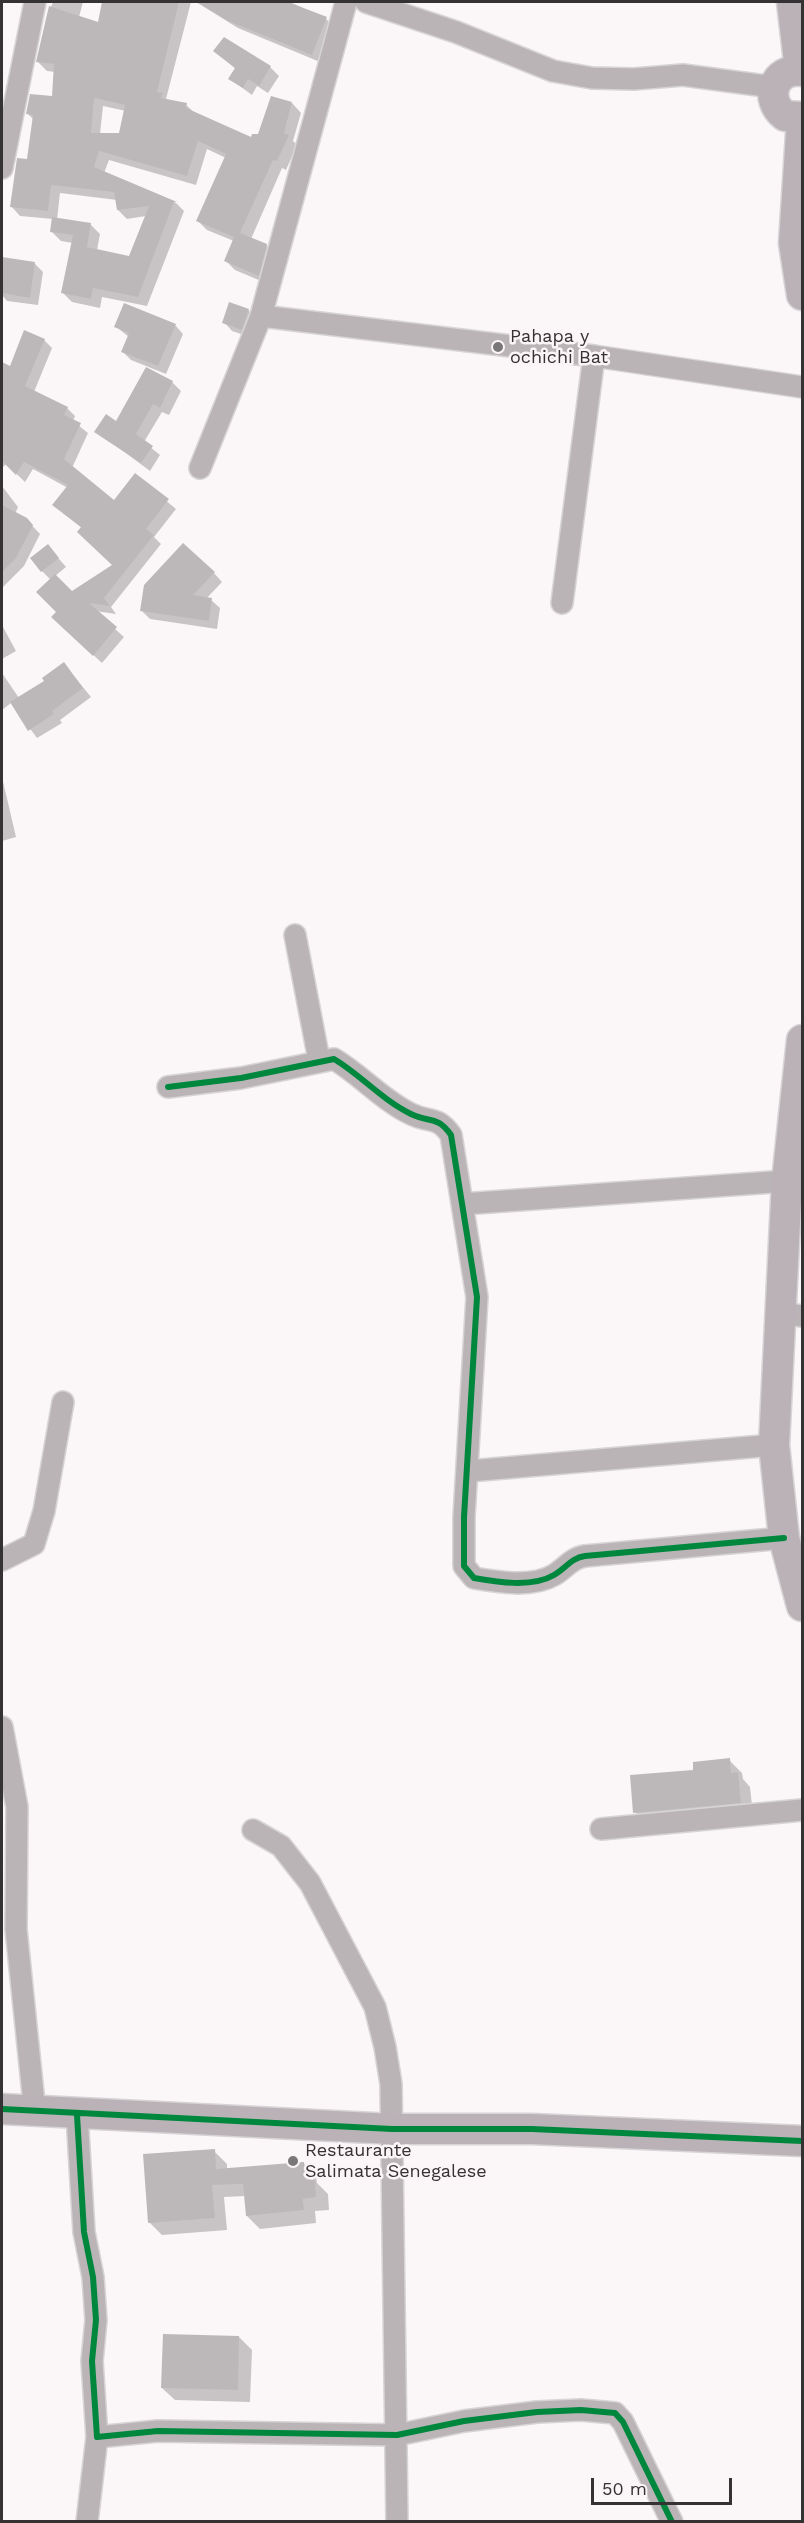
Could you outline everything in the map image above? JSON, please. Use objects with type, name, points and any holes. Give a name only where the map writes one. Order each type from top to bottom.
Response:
[{"type":"street","points":[[2,168],[35,2]]},
{"type":"street","points":[[200,468],[261,316],[346,2]]},
{"type":"street","points":[[366,2],[456,32],[554,71],[592,78],[634,79],[683,75],[774,87]]},
{"type":"street","points":[[792,2],[801,70],[783,74],[774,87],[774,104],[786,116],[802,118],[794,243],[802,295]]},
{"type":"street","points":[[261,316],[594,356],[802,387]]},
{"type":"street","points":[[562,603],[594,356]]},
{"type":"street","points":[[295,935],[319,1060]]},
{"type":"street","points":[[802,1040],[787,1180],[791,1314],[774,1445],[802,1606]]},
{"type":"street","points":[[168,1088],[241,1078],[319,1060],[334,1059],[353,1070],[406,1111],[443,1124],[451,1135],[477,1297],[469,1471],[464,1517],[464,1566],[474,1578],[507,1582],[547,1579],[570,1561],[585,1556],[792,1554]]},
{"type":"street","points":[[462,1204],[787,1180]]},
{"type":"street","points":[[2,1560],[34,1544],[44,1511],[63,1402]]},
{"type":"street","points":[[469,1471],[774,1445]]},
{"type":"street","points":[[2,1727],[17,1808],[16,1929],[35,2113]]},
{"type":"street","points":[[601,1829],[802,1810]]},
{"type":"street","points":[[253,1830],[281,1846],[310,1883],[375,2007],[385,2047],[391,2084],[397,2522]]},
{"type":"street","points":[[2,2109],[35,2113],[392,2128],[532,2129],[802,2141]]},
{"type":"street","points":[[77,2115],[84,2232],[93,2277],[96,2320],[92,2361],[97,2436],[87,2522]]},
{"type":"street","points":[[97,2436],[158,2432],[397,2435],[464,2421],[537,2412],[601,2410],[615,2413],[623,2422],[672,2522]]},
{"type":"building","points":[[102,2],[179,2],[157,92],[163,93],[161,98],[187,103],[186,108],[251,137],[252,134],[258,134],[271,96],[292,102],[284,133],[289,135],[277,161],[273,160],[240,233],[267,244],[259,276],[224,261],[234,237],[196,221],[226,154],[198,141],[187,176],[99,151],[94,167],[177,202],[174,202],[138,297],[93,288],[91,299],[61,293],[73,235],[50,232],[52,217],[91,223],[87,247],[129,256],[149,206],[117,210],[114,192],[51,185],[48,211],[10,207],[17,158],[27,159],[33,115],[26,114],[30,94],[52,96],[54,64],[36,62],[49,6],[98,22]],"holes":[[[94,98],[125,105],[119,133],[91,133]]]},
{"type":"building","points":[[197,2],[288,2],[327,17],[312,55],[228,21]]},
{"type":"building","points":[[224,37],[271,66],[259,86],[248,79],[243,88],[228,79],[235,68],[213,51]]},
{"type":"building","points":[[2,257],[35,262],[30,298],[2,293]]},
{"type":"building","points":[[229,302],[249,309],[242,330],[222,323]]},
{"type":"building","points":[[124,303],[176,324],[158,366],[121,352],[129,333],[114,327]]},
{"type":"building","points":[[24,330],[45,339],[25,386],[68,407],[64,415],[81,423],[64,459],[114,500],[135,473],[169,499],[146,529],[154,535],[104,598],[110,606],[89,603],[117,627],[93,656],[51,617],[56,612],[36,592],[55,574],[72,591],[112,565],[77,532],[81,527],[52,505],[68,485],[24,462],[16,475],[2,461],[2,362],[10,366]]},
{"type":"building","points":[[146,367],[173,381],[160,408],[153,404],[136,434],[153,446],[141,463],[94,432],[106,414],[116,421]]},
{"type":"building","points":[[2,505],[27,518],[33,525],[16,558],[2,572]]},
{"type":"building","points":[[183,543],[215,572],[193,595],[212,598],[209,621],[140,611],[144,585]]},
{"type":"building","points":[[48,544],[59,558],[41,572],[30,558]]},
{"type":"building","points":[[64,662],[83,688],[52,711],[54,714],[28,731],[10,702],[44,681],[42,678]]},
{"type":"building","points":[[730,1758],[731,1773],[738,1772],[741,1803],[633,1813],[630,1775],[693,1770],[693,1762]]},
{"type":"building","points":[[215,2149],[216,2169],[304,2162],[306,2180],[315,2180],[316,2197],[303,2199],[304,2210],[246,2216],[243,2184],[212,2185],[215,2218],[148,2223],[143,2154]]},
{"type":"building","points":[[163,2334],[239,2336],[238,2390],[161,2388]]},
{"type":"cycle path","points":[[168,1087],[241,1078],[334,1059],[400,1108],[417,1117],[437,1122],[451,1135],[477,1297],[464,1517],[464,1566],[474,1578],[514,1583],[535,1582],[554,1575],[572,1561],[585,1556],[784,1538]]},
{"type":"cycle path","points":[[2,2109],[392,2129],[532,2129],[802,2141]]},
{"type":"cycle path","points":[[77,2115],[84,2232],[93,2277],[96,2320],[92,2361],[97,2437],[158,2431],[397,2435],[464,2421],[537,2412],[581,2410],[615,2413],[623,2422],[672,2522]]},
{"type":"place","name":"Pahapa y ochichi Bat","points":[[498,347]]},
{"type":"place","name":"Restaurante Salimata Senegalese","points":[[293,2161]]}]
